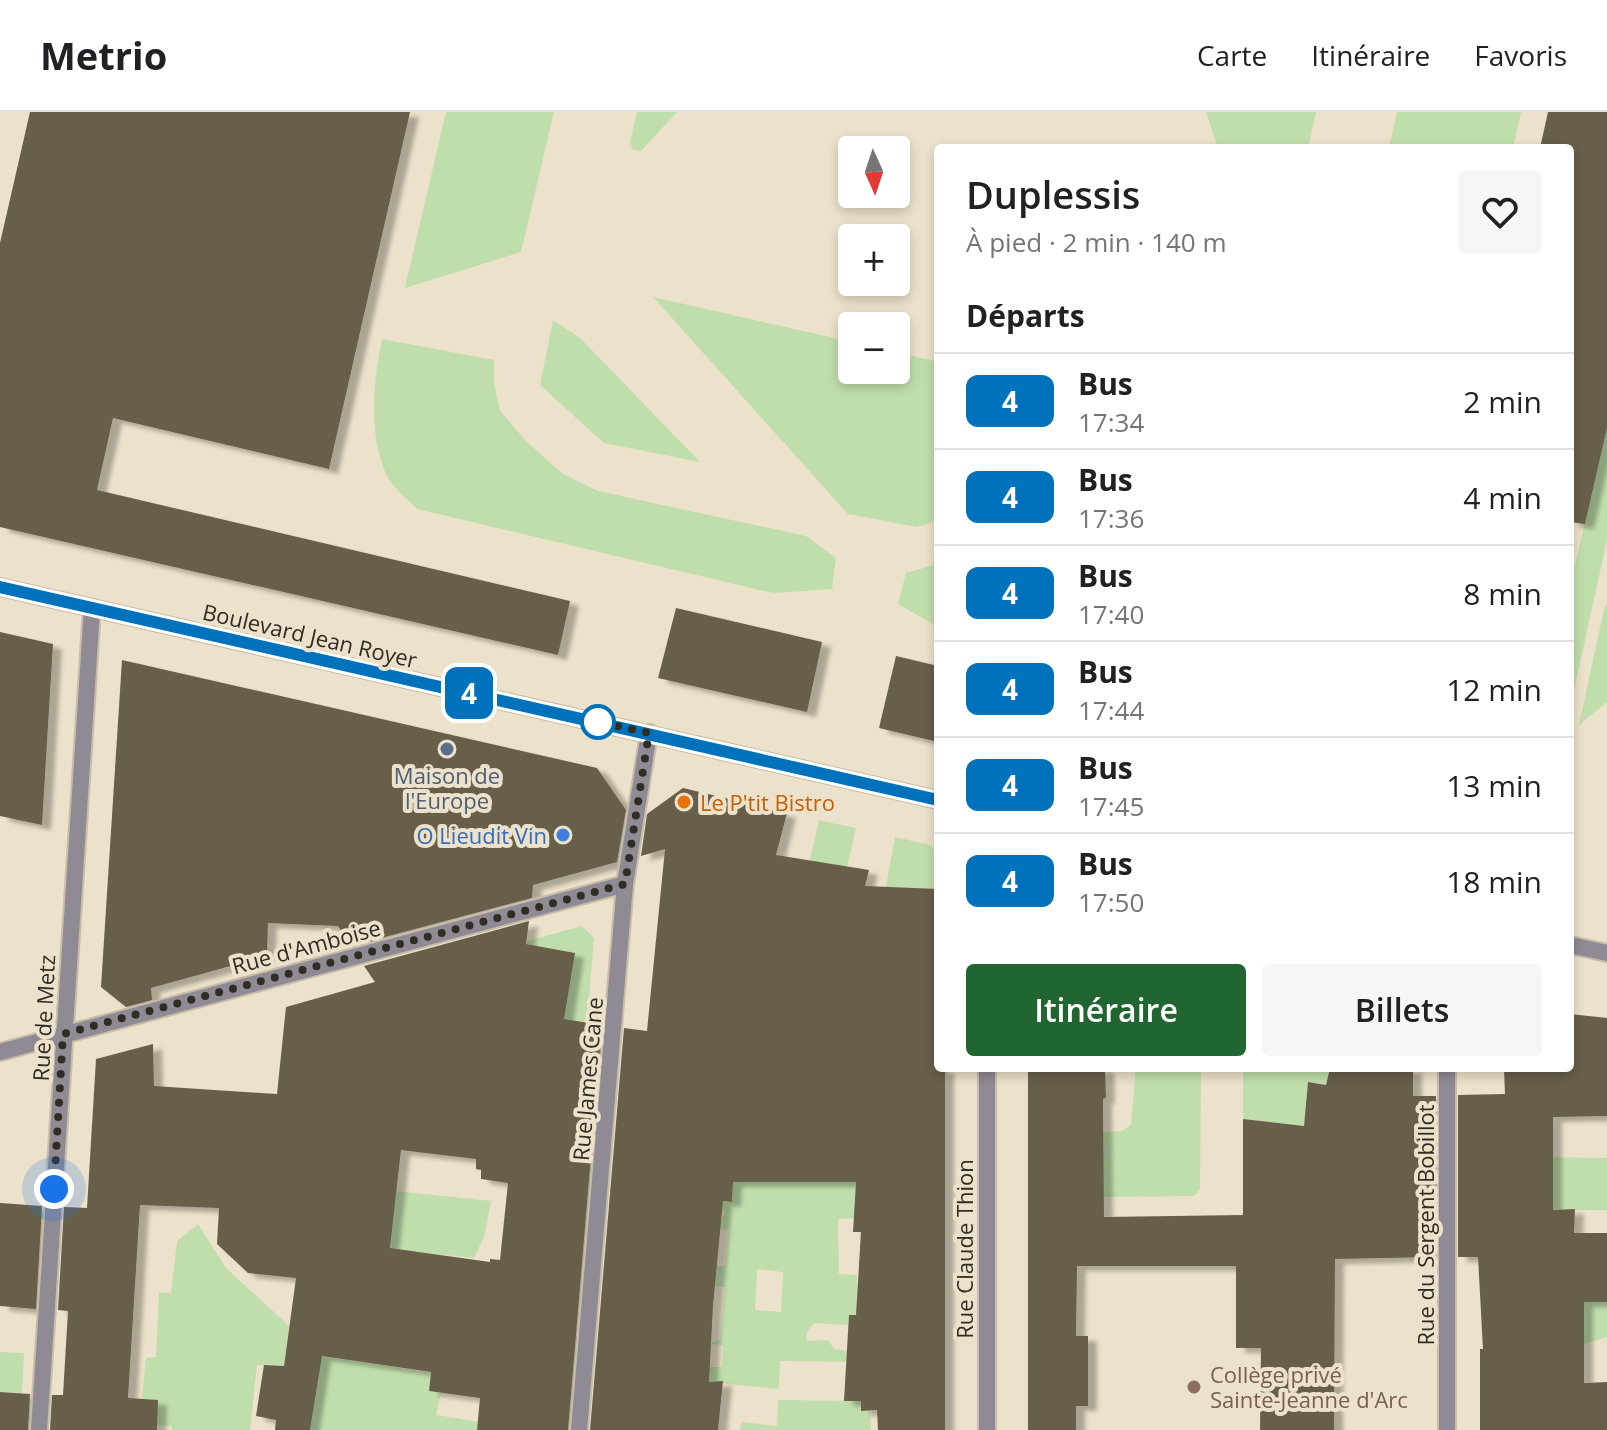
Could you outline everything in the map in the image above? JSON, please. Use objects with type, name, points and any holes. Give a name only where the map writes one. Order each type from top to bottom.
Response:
[{"type":"street","name":"Boulevard Jean Royer","points":[[0,587],[934,799]]},
{"type":"street","name":"Rue de Metz","points":[[39,1430],[92,608]]},
{"type":"street","name":"Rue James Cane","points":[[579,1430],[625,884],[649,733]]},
{"type":"street","name":"Rue d'Amboise","points":[[0,1052],[625,884]]},
{"type":"street","points":[[1574,946],[1607,953]]},
{"type":"street","name":"Rue Claude Thion","points":[[987,1072],[987,1430]]},
{"type":"street","name":"Rue du Sergent Bobillot","points":[[1447,1072],[1447,1430]]},
{"type":"green space","points":[[446,112],[554,112],[521,252],[405,288]]},
{"type":"green space","points":[[637,112],[677,112],[641,151],[633,150],[630,142]]},
{"type":"green space","points":[[1206,112],[1316,112],[1309,144],[1217,144]]},
{"type":"green space","points":[[1397,112],[1521,112],[1514,144],[1390,144]]},
{"type":"green space","points":[[653,297],[838,339],[838,384],[910,384],[910,355],[934,361],[934,521],[917,527],[848,514]]},
{"type":"green space","points":[[553,320],[580,338],[700,462],[604,443],[540,385]]},
{"type":"green space","points":[[382,339],[494,360],[494,384],[500,411],[527,442],[563,474],[598,491],[806,536],[836,558],[832,589],[773,593],[417,509],[387,476],[377,443],[374,408]]},
{"type":"green space","points":[[1607,428],[1607,540],[1574,690],[1574,570]]},
{"type":"green space","points":[[934,565],[934,625],[898,604],[906,573]]},
{"type":"green space","points":[[1605,605],[1607,702],[1579,725]]},
{"type":"green space","points":[[819,820],[856,828],[845,876],[808,869]]},
{"type":"green space","points":[[895,837],[930,845],[934,850],[934,889],[885,892]]},
{"type":"green space","points":[[582,926],[594,938],[587,1022],[563,1019],[574,953],[526,944],[527,941]]},
{"type":"green space","points":[[1136,1072],[1201,1072],[1200,1189],[1194,1196],[1103,1197],[1102,1132],[1122,1131],[1131,1125]]},
{"type":"green space","points":[[1243,1072],[1329,1072],[1326,1085],[1308,1082],[1304,1126],[1243,1119]]},
{"type":"green space","points":[[802,1140],[856,1182],[855,1218],[838,1219],[839,1274],[857,1275],[857,1315],[849,1315],[848,1325],[815,1323],[808,1331],[807,1341],[828,1340],[834,1349],[862,1353],[862,1362],[780,1361],[779,1389],[706,1382],[708,1367],[722,1367],[723,1345],[709,1344],[720,1339],[725,1287],[700,1285],[679,1262],[725,1266],[728,1230],[697,1227],[719,1222],[725,1214],[719,1201],[732,1202],[717,1184]],"holes":[[[757,1269],[783,1272],[781,1312],[755,1310]]]},
{"type":"green space","points":[[1536,1157],[1607,1158],[1607,1210],[1536,1210]]},
{"type":"green space","points":[[396,1191],[491,1201],[484,1237],[474,1258],[390,1249]]},
{"type":"green space","points":[[198,1224],[226,1268],[289,1326],[284,1366],[257,1365],[250,1430],[172,1430],[172,1426],[139,1424],[146,1358],[156,1357],[159,1292],[171,1293],[177,1241]]},
{"type":"green space","points":[[1584,1302],[1607,1302],[1607,1337],[1584,1344]]},
{"type":"green space","points":[[0,1352],[24,1353],[22,1393],[0,1392]]},
{"type":"green space","points":[[301,1353],[431,1373],[429,1391],[441,1393],[436,1415],[478,1422],[477,1430],[310,1430]]},
{"type":"green space","points":[[778,1400],[861,1401],[870,1410],[871,1430],[740,1430],[742,1422],[777,1426]]},
{"type":"building","points":[[30,112],[410,112],[329,469],[113,418],[97,490],[570,601],[558,655],[0,527],[0,243]]},
{"type":"building","points":[[1548,112],[1607,112],[1607,428],[1585,524],[1574,523],[1574,144],[1541,144]]},
{"type":"building","points":[[676,608],[822,642],[807,712],[658,678]]},
{"type":"building","points":[[0,632],[53,644],[42,825],[0,816]]},
{"type":"building","points":[[896,656],[934,665],[934,741],[879,728]]},
{"type":"building","points":[[122,660],[597,768],[626,810],[617,862],[533,885],[532,898],[351,946],[338,926],[268,923],[267,956],[151,988],[152,1000],[126,1007],[101,987]]},
{"type":"building","points":[[683,788],[787,813],[776,855],[869,870],[865,886],[934,889],[934,1072],[945,1072],[945,1430],[878,1430],[877,1410],[861,1411],[861,1401],[844,1401],[849,1315],[856,1315],[861,1232],[853,1232],[856,1182],[733,1182],[732,1202],[723,1201],[713,1306],[709,1382],[723,1381],[718,1430],[590,1430],[624,1028],[647,1031],[665,849],[641,856],[647,814]]},
{"type":"building","points":[[529,921],[526,944],[575,953],[564,1019],[602,1025],[568,1430],[477,1430],[480,1398],[429,1391],[431,1372],[322,1356],[310,1430],[275,1430],[276,1420],[256,1416],[264,1365],[284,1366],[296,1278],[248,1273],[217,1244],[219,1208],[140,1205],[128,1398],[158,1400],[157,1430],[50,1430],[52,1395],[63,1395],[68,1311],[58,1310],[64,1207],[87,1208],[96,1059],[153,1044],[154,1086],[277,1094],[286,1007],[375,982],[364,966]],"holes":[[[401,1150],[476,1159],[476,1169],[481,1170],[481,1179],[508,1183],[500,1260],[490,1259],[490,1262],[390,1248]]]},
{"type":"building","points":[[1574,1014],[1607,1018],[1607,1116],[1553,1117],[1553,1210],[1575,1209],[1574,1233],[1607,1233],[1607,1302],[1584,1302],[1584,1383],[1607,1382],[1607,1430],[1480,1430],[1480,1349],[1483,1349],[1478,1257],[1458,1257],[1458,1095],[1505,1094],[1504,1072],[1574,1072]]},
{"type":"building","points":[[1028,1072],[1105,1072],[1104,1217],[1243,1215],[1243,1119],[1304,1126],[1308,1082],[1326,1085],[1329,1072],[1413,1072],[1413,1096],[1436,1096],[1436,1257],[1335,1259],[1334,1430],[1260,1430],[1261,1348],[1236,1348],[1236,1266],[1077,1266],[1076,1336],[1088,1336],[1088,1406],[1076,1406],[1076,1430],[1028,1430]]},
{"type":"building","points":[[0,1203],[42,1206],[36,1309],[0,1306]]},
{"type":"building","points":[[0,1392],[30,1394],[28,1430],[0,1430]]},
{"type":"bus line","name":"4","points":[[0,587],[934,799]]},
{"type":"place","name":"Maison de l'Europe","points":[[447,749]]},
{"type":"place","name":"Le P'tit Bistro","points":[[684,802]]},
{"type":"place","name":"O Lieudit Vin","points":[[563,835]]},
{"type":"place","name":"Collège privé Sainte-Jeanne d'Arc","points":[[1194,1387]]},
{"type":"route","points":[[54,1189],[63,1034],[625,884],[649,733],[598,722]]}]
